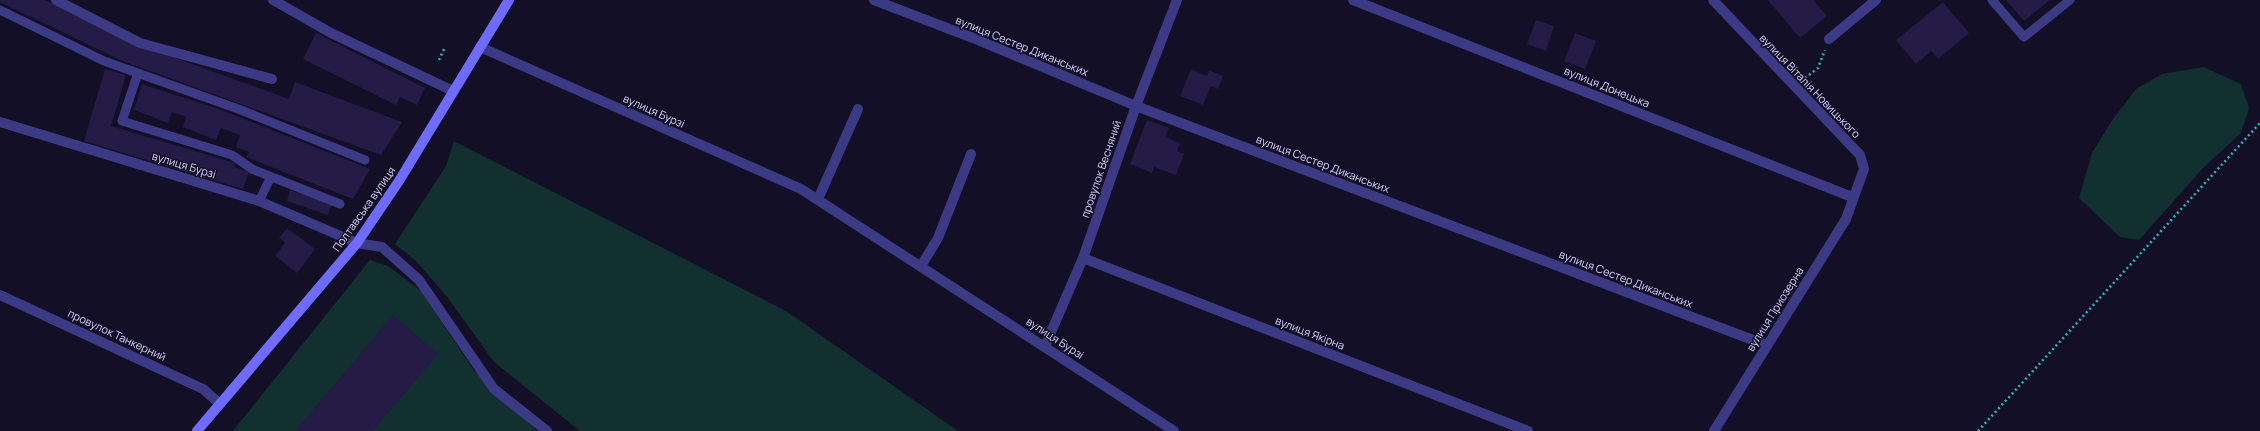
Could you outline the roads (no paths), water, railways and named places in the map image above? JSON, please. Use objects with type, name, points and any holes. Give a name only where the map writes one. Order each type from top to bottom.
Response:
[{"type":"main road","name":"Полтавська вулиця","points":[[197,431],[357,243],[398,181],[509,0]]},
{"type":"street","points":[[56,0],[140,43],[272,79]]},
{"type":"street","points":[[273,0],[331,33],[453,91]]},
{"type":"street","name":"вулиця Сестер Диканських","points":[[874,0],[973,38],[1136,106],[1766,345]]},
{"type":"street","name":"провулок Весняний","points":[[1045,346],[1083,258],[1136,106],[1177,0]]},
{"type":"street","name":"вулиця Донецька","points":[[1353,0],[1852,197]]},
{"type":"street","name":"вулиця Віталія Новицького","points":[[1713,0],[1860,155],[1864,169],[1852,197]]},
{"type":"street","points":[[1829,39],[1876,0]]},
{"type":"street","name":"вулиця Бурзі","points":[[480,47],[801,189],[1174,431]]},
{"type":"street","points":[[818,199],[858,108]]},
{"type":"street","name":"вулиця Бурзі","points":[[0,122],[260,201],[357,243],[382,247],[419,280],[494,389],[547,431]]},
{"type":"street","points":[[921,266],[938,238],[971,154]]},
{"type":"street","name":"вулиця Приозерна","points":[[1714,431],[1846,218],[1852,197]]},
{"type":"street","name":"вулиця Якірна","points":[[1083,258],[1528,431]]},
{"type":"street","name":"провулок Танкерний","points":[[0,295],[203,389],[220,404]]},
{"type":"lane","points":[[1992,0],[2024,37],[2070,0]]},
{"type":"lane","points":[[0,10],[104,61],[241,110],[365,160]]},
{"type":"lane","points":[[138,73],[122,121],[232,155],[252,169],[340,204]]},
{"type":"lane","points":[[260,201],[271,177]]}]
